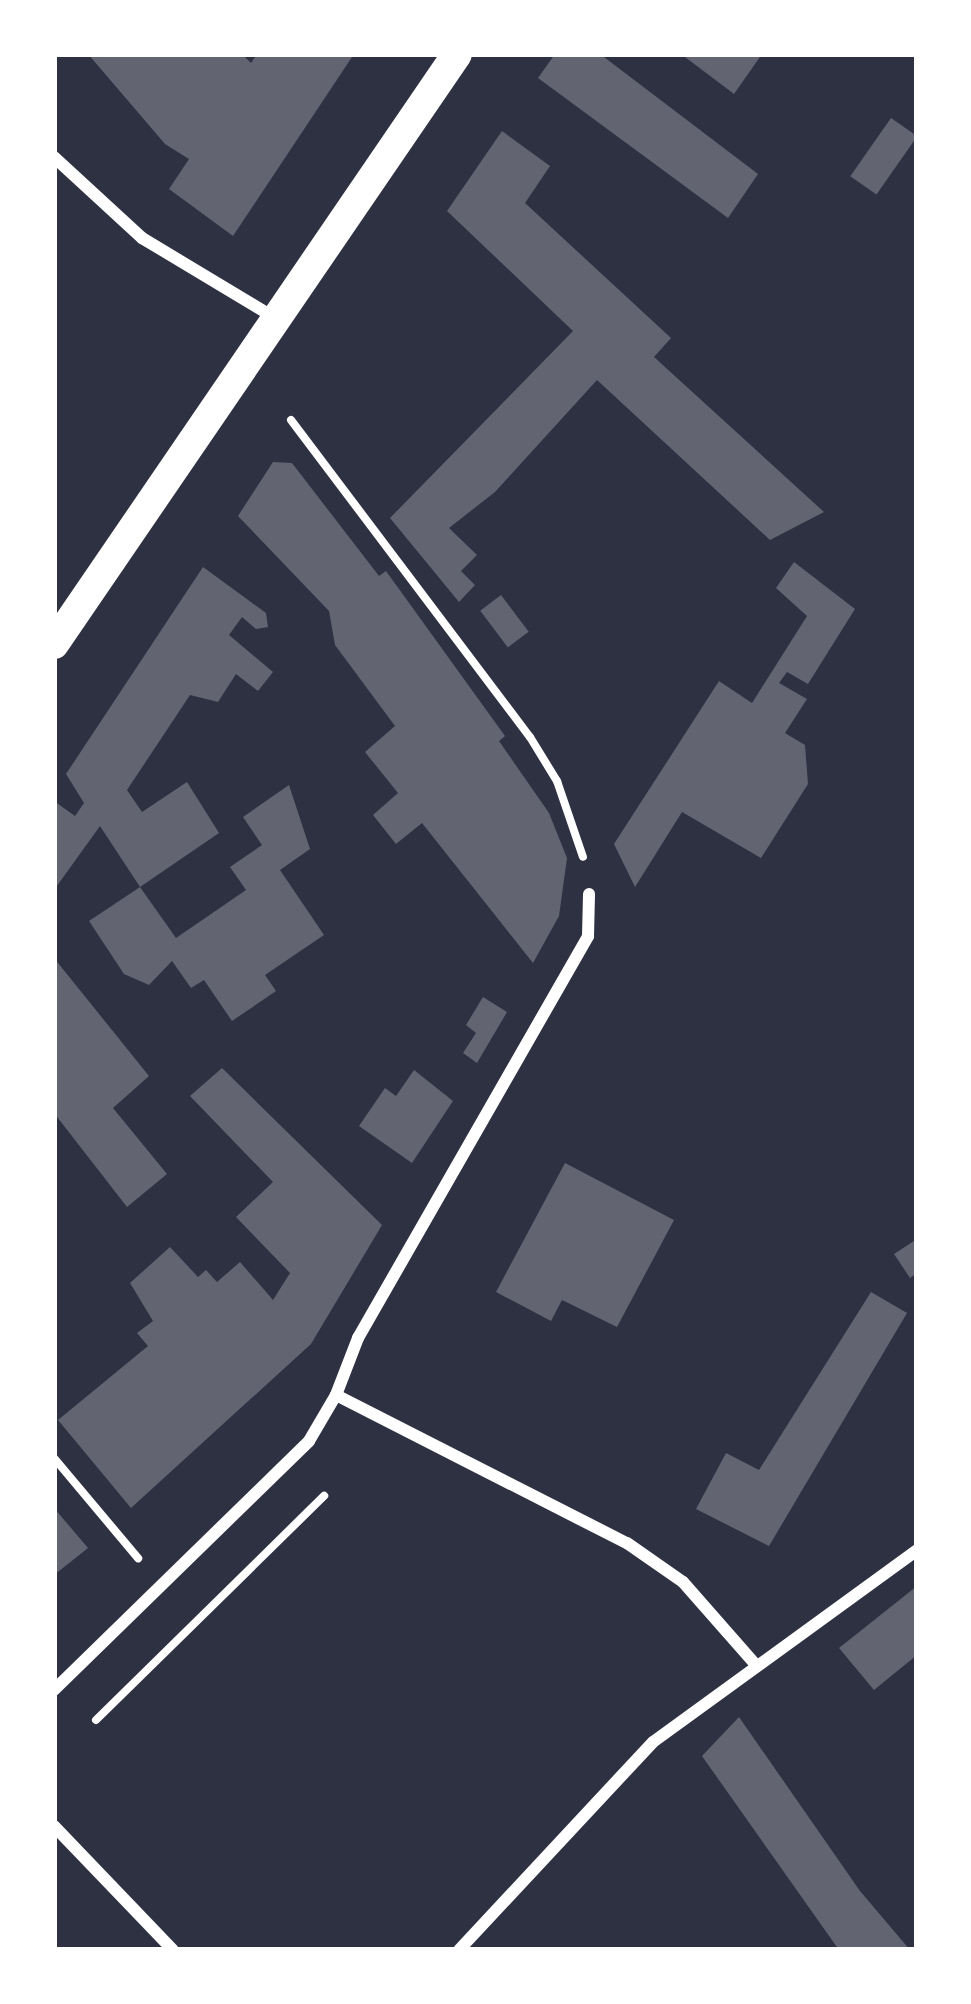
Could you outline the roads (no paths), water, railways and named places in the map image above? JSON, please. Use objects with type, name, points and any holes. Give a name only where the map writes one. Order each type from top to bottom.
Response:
[{"type":"main road","points":[[54,644],[457,54]]},
{"type":"street","points":[[54,157],[142,238],[277,319]]},
{"type":"street","points":[[54,1690],[309,1441],[337,1395],[358,1338],[588,936],[589,894]]},
{"type":"street","points":[[337,1395],[628,1543],[683,1582],[755,1664]]},
{"type":"street","points":[[459,1950],[653,1742],[917,1550]]},
{"type":"street","points":[[54,1826],[173,1950]]}]
